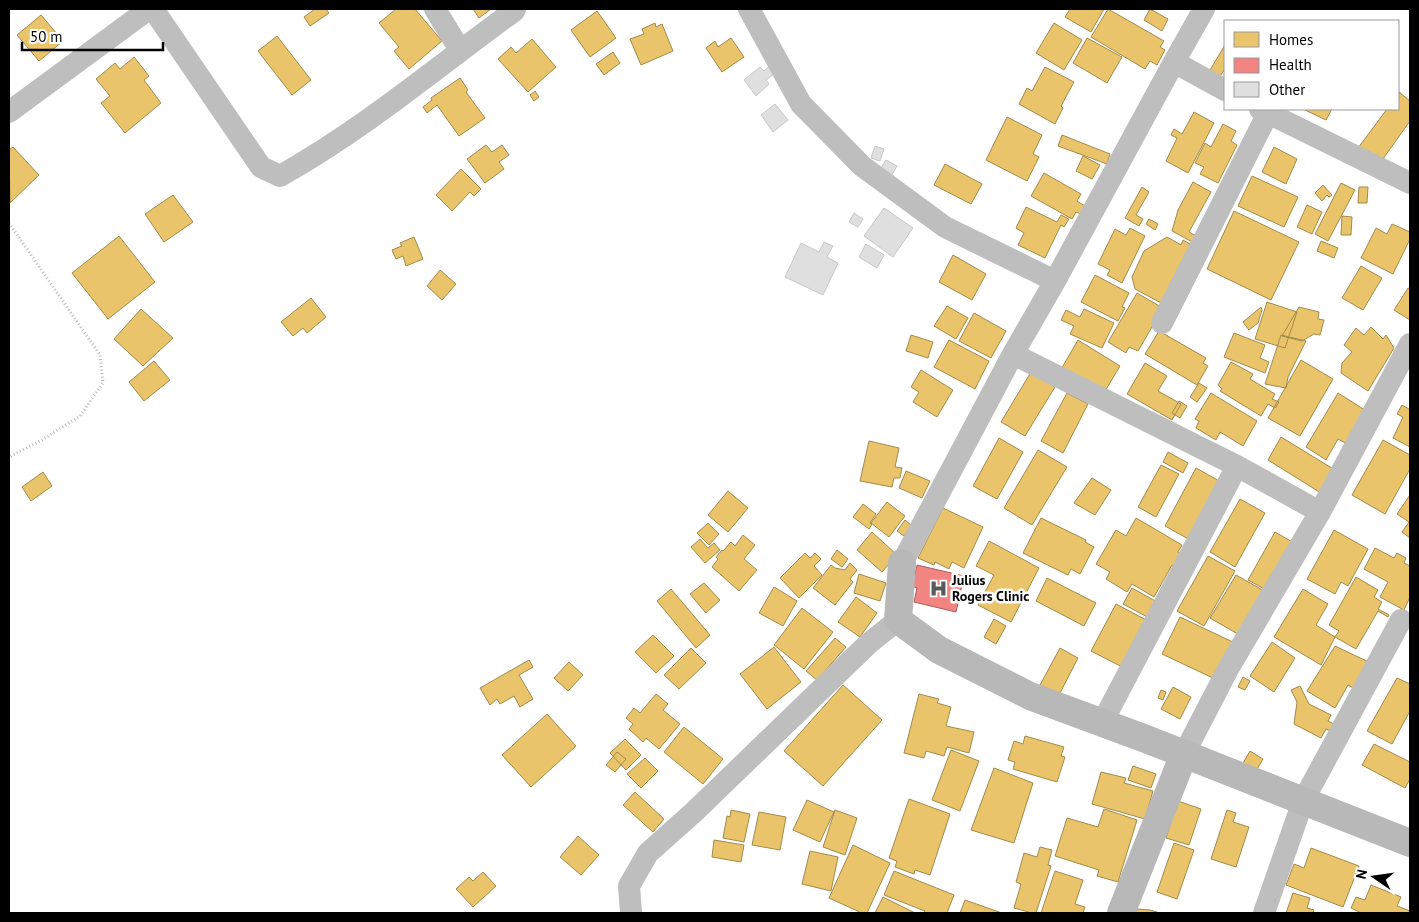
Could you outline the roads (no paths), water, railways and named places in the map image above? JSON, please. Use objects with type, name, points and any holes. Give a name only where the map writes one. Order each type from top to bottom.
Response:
[{"type":"street","points":[[9,112],[149,9]]},
{"type":"street","points":[[153,9],[261,167],[280,176],[350,133],[414,87],[515,9]]},
{"type":"street","points":[[435,9],[460,50]]},
{"type":"street","points":[[750,9],[801,104],[862,166],[945,227],[1055,281]]},
{"type":"street","points":[[631,913],[629,886],[648,853],[701,806],[868,644],[898,620],[902,563],[1013,354],[1204,9]]},
{"type":"street","points":[[1174,62],[1224,89]]},
{"type":"street","points":[[1162,322],[1264,111],[1410,182]]},
{"type":"street","points":[[1120,913],[1184,754],[1228,669],[1320,512],[1410,344]]},
{"type":"street","points":[[1013,354],[1237,466],[1320,512]]},
{"type":"street","points":[[1102,723],[1237,466]]},
{"type":"street","points":[[898,620],[940,650],[1030,696],[1410,843]]},
{"type":"street","points":[[1264,913],[1303,801],[1401,620]]},
{"type":"place","name":"Julius Rogers Clinic","points":[[938,588]]}]
